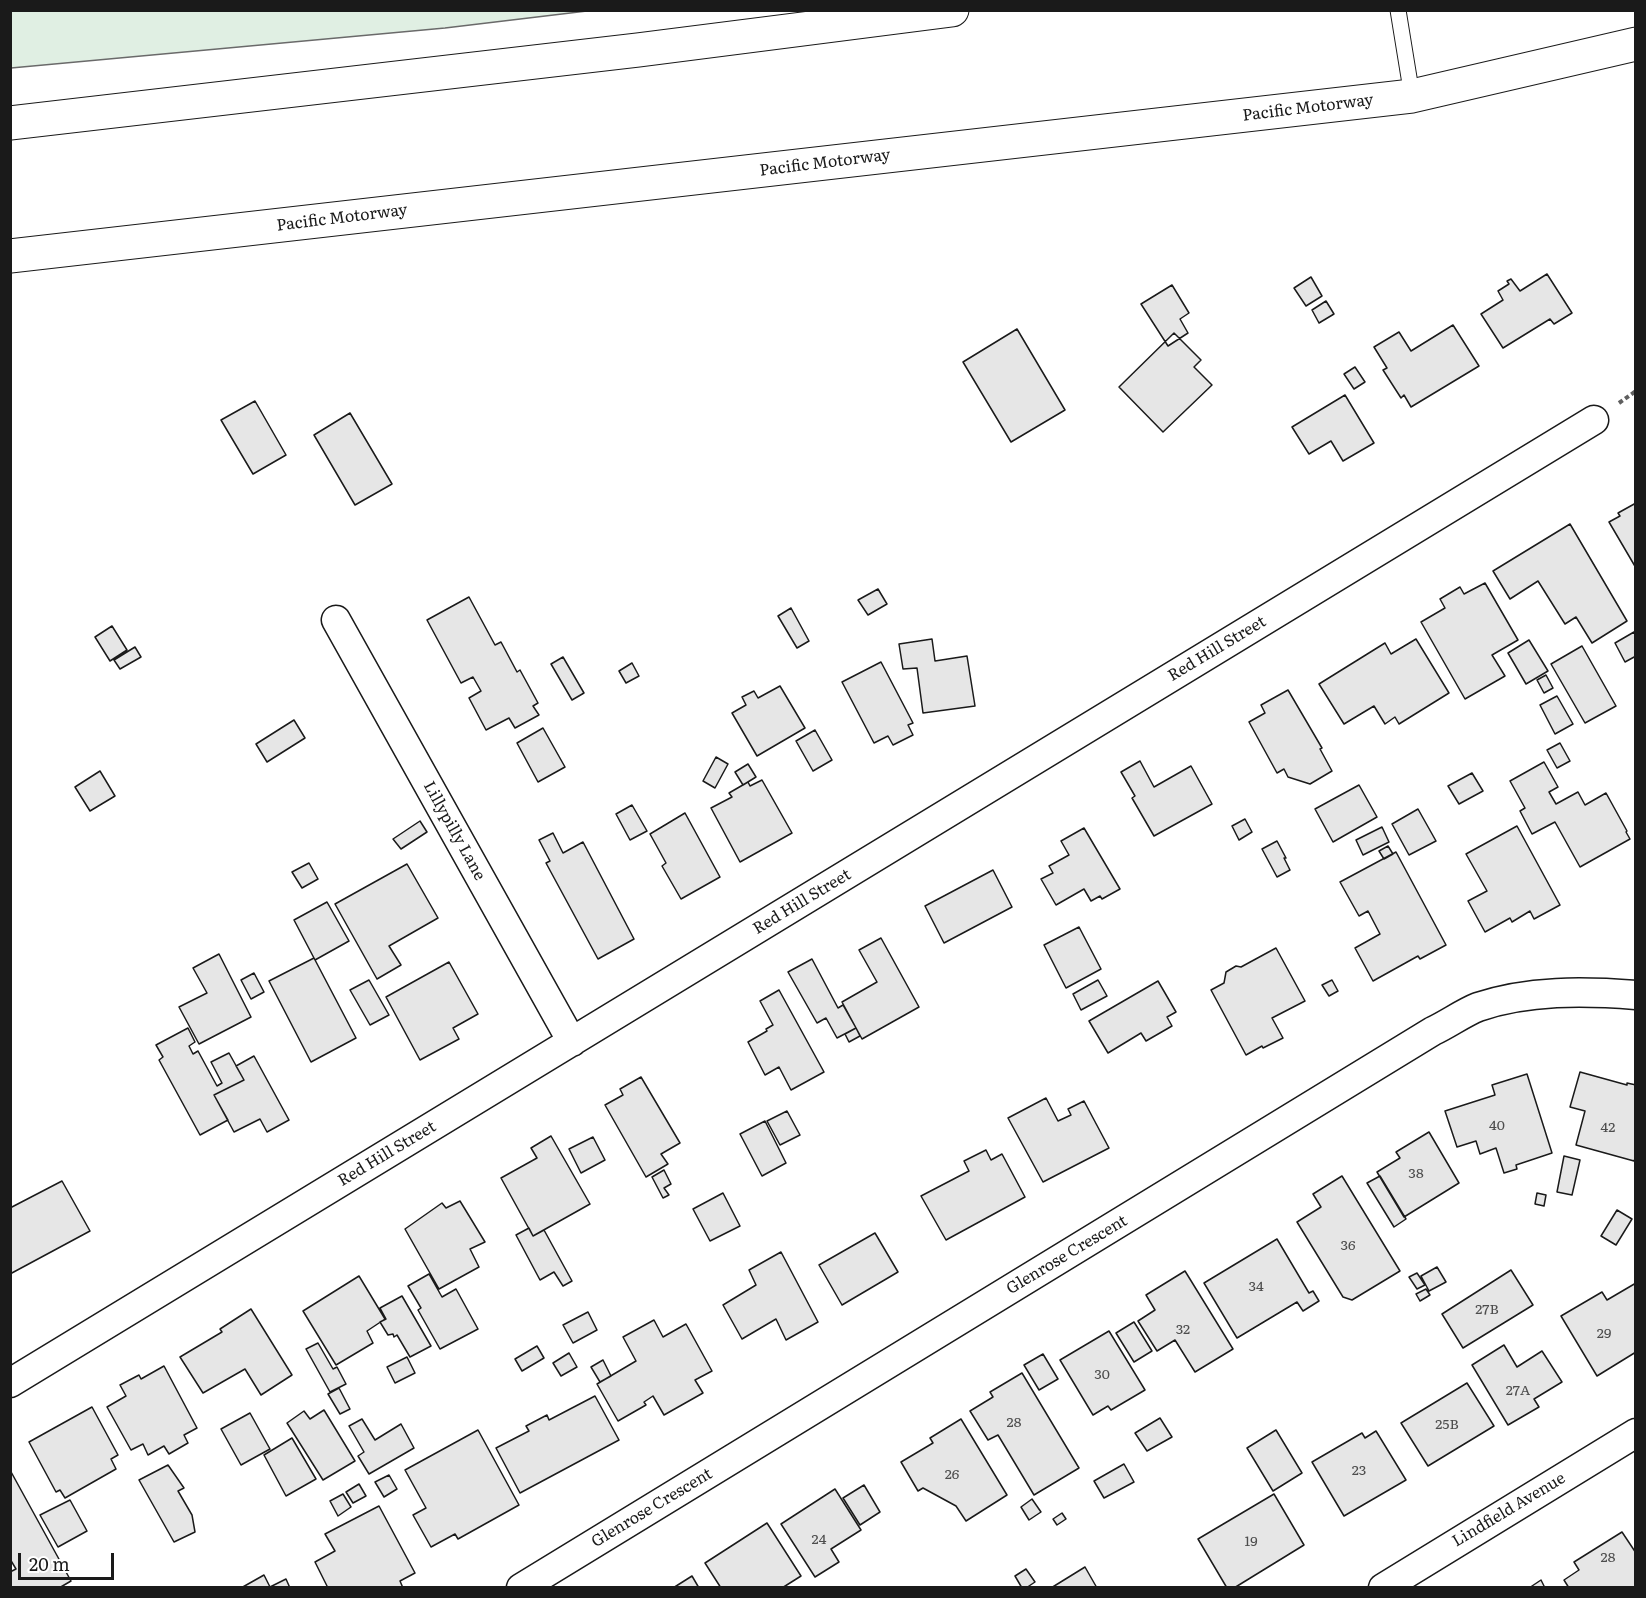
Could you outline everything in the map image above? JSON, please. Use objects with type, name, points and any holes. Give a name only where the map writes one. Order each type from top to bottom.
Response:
[{"type":"highway","points":[[10,123],[638,50],[952,10]]},
{"type":"highway","name":"Pacific Motorway","points":[[10,256],[1412,96],[1635,44]]},
{"type":"street","name":"Red Hill Street","points":[[10,1383],[1594,420]]},
{"type":"street","name":"Lillypilly Lane","points":[[336,620],[572,1042]]},
{"type":"street","name":"Glenrose Crescent","points":[[521,1587],[1468,1012],[1518,998],[1556,993],[1635,995]]},
{"type":"street","name":"Lindfield Avenue","points":[[1383,1587],[1635,1433]]},
{"type":"lane","points":[[1398,10],[1412,96]]},
{"type":"green space","points":[[11,10],[587,11],[445,28],[11,68]]},
{"type":"building","points":[[1547,274],[1572,313],[1554,324],[1550,319],[1503,348],[1481,314],[1503,300],[1498,291],[1509,284],[1507,281],[1511,279],[1520,291]]},
{"type":"building","points":[[1311,277],[1322,296],[1306,306],[1294,288]]},
{"type":"building","points":[[1172,285],[1189,313],[1180,319],[1188,333],[1168,346],[1141,304]]},
{"type":"building","points":[[1326,301],[1334,314],[1319,323],[1312,310]]},
{"type":"building","points":[[1453,325],[1479,366],[1411,407],[1404,395],[1401,398],[1383,370],[1387,368],[1374,347],[1399,332],[1411,351]]},
{"type":"building","points":[[1017,329],[1065,410],[1011,442],[963,362]]},
{"type":"building","points":[[1174,333],[1201,360],[1194,367],[1212,385],[1163,432],[1119,387]]},
{"type":"building","points":[[1355,367],[1365,382],[1354,389],[1344,374]]},
{"type":"building","points":[[1345,395],[1374,443],[1343,461],[1331,441],[1309,454],[1292,427]]},
{"type":"building","points":[[255,401],[286,455],[253,474],[221,420]]},
{"type":"building","points":[[350,413],[392,484],[355,505],[314,435]]},
{"type":"building","points":[[1636,503],[1636,568],[1609,522],[1620,516],[1618,513]]},
{"type":"building","points":[[1570,524],[1627,621],[1592,643],[1576,617],[1565,624],[1538,581],[1510,599],[1493,571]]},
{"type":"building","points":[[1485,583],[1518,640],[1492,655],[1505,676],[1465,699],[1421,622],[1445,608],[1440,599],[1460,587],[1464,594]]},
{"type":"building","points":[[878,589],[887,604],[868,615],[858,600]]},
{"type":"building","points":[[469,597],[495,645],[501,642],[517,672],[520,670],[538,703],[533,706],[539,715],[515,728],[509,718],[486,730],[469,698],[481,691],[473,677],[461,683],[427,620]]},
{"type":"building","points":[[791,608],[809,641],[797,648],[778,616]]},
{"type":"building","points":[[112,626],[127,650],[110,661],[95,637]]},
{"type":"building","points":[[1634,632],[1636,656],[1625,662],[1615,643]]},
{"type":"building","points":[[932,639],[935,661],[967,656],[975,706],[923,713],[917,668],[903,669],[899,644]]},
{"type":"building","points":[[1416,639],[1449,693],[1399,724],[1395,717],[1385,724],[1374,706],[1344,724],[1319,684],[1385,643],[1391,654]]},
{"type":"building","points":[[1529,640],[1548,671],[1526,684],[1508,653]]},
{"type":"building","points":[[1582,646],[1616,706],[1585,723],[1551,664]]},
{"type":"building","points":[[135,647],[141,657],[120,669],[114,660]]},
{"type":"building","points":[[563,657],[584,693],[572,700],[551,664]]},
{"type":"building","points":[[881,662],[913,723],[908,725],[913,735],[893,745],[888,736],[874,743],[842,682]]},
{"type":"building","points":[[632,663],[639,676],[626,683],[619,671]]},
{"type":"building","points":[[1546,675],[1553,688],[1544,693],[1537,680]]},
{"type":"building","points":[[780,686],[805,728],[757,756],[732,713],[746,705],[742,697],[754,691],[758,698]]},
{"type":"building","points":[[1288,690],[1322,748],[1320,749],[1332,771],[1310,784],[1288,777],[1284,769],[1277,773],[1249,722],[1265,713],[1261,705]]},
{"type":"building","points":[[1557,696],[1573,724],[1555,734],[1540,705]]},
{"type":"building","points":[[294,720],[305,738],[267,762],[256,744]]},
{"type":"building","points":[[543,728],[565,767],[538,782],[517,743]]},
{"type":"building","points":[[815,730],[832,760],[813,771],[796,741]]},
{"type":"building","points":[[1560,743],[1570,761],[1557,768],[1547,750]]},
{"type":"building","points":[[716,757],[728,764],[715,788],[703,781]]},
{"type":"building","points":[[1140,761],[1154,787],[1191,766],[1212,804],[1154,836],[1132,798],[1135,796],[1121,772]]},
{"type":"building","points":[[1544,762],[1558,787],[1549,792],[1556,804],[1578,792],[1585,805],[1606,793],[1630,839],[1580,867],[1555,822],[1532,834],[1520,811],[1525,808],[1510,781]]},
{"type":"building","points":[[748,764],[756,777],[743,785],[735,772]]},
{"type":"building","points":[[100,771],[115,796],[90,811],[75,787]]},
{"type":"building","points":[[1472,773],[1483,791],[1459,804],[1448,786]]},
{"type":"building","points":[[762,780],[792,833],[740,862],[711,808],[732,797],[729,793],[748,782],[750,786]]},
{"type":"building","points":[[1359,785],[1377,817],[1333,842],[1315,809]]},
{"type":"building","points":[[632,805],[647,831],[630,840],[616,814]]},
{"type":"building","points":[[1418,809],[1436,841],[1409,855],[1392,824]]},
{"type":"building","points":[[685,813],[720,877],[681,899],[662,866],[666,863],[650,834]]},
{"type":"building","points":[[1245,819],[1252,832],[1239,840],[1232,826]]},
{"type":"building","points":[[420,821],[427,832],[401,849],[393,839]]},
{"type":"building","points":[[1517,826],[1560,905],[1534,919],[1530,911],[1512,922],[1510,918],[1485,932],[1468,901],[1487,891],[1466,854]]},
{"type":"building","points":[[1382,827],[1389,842],[1363,855],[1356,840]]},
{"type":"building","points":[[1084,828],[1120,889],[1102,899],[1100,896],[1091,901],[1084,889],[1056,905],[1041,879],[1053,873],[1049,866],[1069,855],[1061,841]]},
{"type":"building","points":[[553,833],[563,853],[583,842],[634,939],[598,959],[546,863],[550,861],[539,840]]},
{"type":"building","points":[[1277,841],[1290,870],[1277,877],[1262,849]]},
{"type":"building","points":[[1388,846],[1393,854],[1384,859],[1379,851]]},
{"type":"building","points":[[1396,852],[1446,945],[1420,959],[1418,956],[1373,981],[1355,948],[1380,934],[1368,911],[1359,916],[1340,882]]},
{"type":"building","points":[[309,863],[318,879],[302,888],[292,872]]},
{"type":"building","points":[[407,864],[438,918],[389,946],[401,965],[377,979],[335,904]]},
{"type":"building","points":[[993,870],[1012,907],[944,943],[925,906]]},
{"type":"building","points":[[327,902],[349,941],[315,960],[294,920]]},
{"type":"building","points":[[1079,927],[1101,969],[1066,988],[1044,945]]},
{"type":"building","points":[[881,938],[919,1007],[862,1039],[842,1002],[877,982],[859,950]]},
{"type":"building","points":[[1276,948],[1305,1001],[1272,1018],[1283,1038],[1246,1055],[1211,990],[1224,983],[1226,972],[1236,966],[1241,967]]},
{"type":"building","points":[[219,954],[251,1017],[199,1044],[179,1007],[207,993],[193,968]]},
{"type":"building","points":[[314,958],[356,1038],[311,1062],[269,981]]},
{"type":"building","points":[[812,959],[838,1008],[843,1005],[856,1028],[837,1038],[826,1018],[817,1023],[788,972]]},
{"type":"building","points":[[449,962],[478,1014],[453,1028],[459,1039],[420,1060],[386,997]]},
{"type":"building","points":[[254,973],[264,992],[251,999],[241,980]]},
{"type":"building","points":[[369,980],[389,1015],[370,1025],[350,990]]},
{"type":"building","points":[[1098,980],[1107,996],[1081,1010],[1073,994]]},
{"type":"building","points":[[1332,980],[1338,991],[1329,996],[1322,985]]},
{"type":"building","points":[[1158,981],[1176,1012],[1167,1017],[1172,1026],[1146,1041],[1141,1033],[1108,1053],[1089,1021]]},
{"type":"building","points":[[779,990],[824,1072],[791,1090],[779,1067],[765,1075],[748,1042],[773,1025],[760,1001]]},
{"type":"building","points":[[188,1028],[195,1042],[189,1046],[193,1054],[198,1051],[217,1086],[222,1083],[211,1062],[229,1053],[244,1080],[214,1095],[228,1120],[200,1135],[159,1060],[163,1057],[156,1045]]},
{"type":"building","points":[[856,1028],[860,1036],[849,1042],[845,1034]]},
{"type":"building","points":[[254,1056],[289,1120],[267,1132],[260,1119],[234,1132],[214,1095],[244,1080],[236,1066]]},
{"type":"building","points":[[1580,1072],[1627,1085],[1627,1083],[1636,1085],[1636,1156],[1634,1161],[1576,1145],[1585,1111],[1570,1107]]},
{"type":"building","points":[[1527,1074],[1552,1153],[1516,1165],[1517,1169],[1504,1173],[1496,1148],[1480,1154],[1476,1141],[1457,1147],[1445,1111],[1495,1095],[1492,1085]]},
{"type":"building","points":[[641,1077],[680,1143],[661,1154],[668,1164],[646,1177],[605,1105],[623,1095],[620,1089]]},
{"type":"building","points":[[1046,1098],[1058,1121],[1071,1115],[1068,1109],[1084,1101],[1109,1148],[1043,1182],[1008,1118]]},
{"type":"building","points":[[787,1111],[800,1135],[780,1145],[767,1121]]},
{"type":"building","points":[[765,1121],[786,1163],[762,1176],[740,1134]]},
{"type":"building","points":[[1429,1132],[1459,1183],[1404,1217],[1377,1172],[1400,1158],[1396,1152]]},
{"type":"building","points":[[551,1136],[590,1204],[533,1236],[501,1178],[537,1158],[531,1148]]},
{"type":"building","points":[[593,1137],[605,1160],[581,1173],[569,1149]]},
{"type":"building","points":[[986,1150],[991,1160],[1002,1154],[1025,1197],[946,1240],[921,1196],[969,1171],[964,1161]]},
{"type":"building","points":[[1564,1156],[1580,1160],[1572,1195],[1557,1192]]},
{"type":"building","points":[[664,1170],[671,1184],[664,1188],[669,1195],[663,1198],[652,1177]]},
{"type":"building","points":[[1342,1176],[1400,1271],[1352,1300],[1343,1297],[1297,1222],[1321,1207],[1313,1194]]},
{"type":"building","points":[[1380,1176],[1406,1219],[1394,1227],[1367,1183]]},
{"type":"building","points":[[62,1181],[90,1231],[10,1274],[10,1208]]},
{"type":"building","points":[[723,1193],[740,1226],[710,1241],[693,1209]]},
{"type":"building","points":[[1537,1193],[1546,1195],[1544,1206],[1535,1204]]},
{"type":"building","points":[[460,1201],[485,1242],[470,1249],[479,1267],[439,1289],[405,1229],[442,1203],[446,1208]]},
{"type":"building","points":[[1617,1210],[1632,1219],[1616,1245],[1601,1236]]},
{"type":"building","points":[[529,1228],[533,1236],[544,1230],[572,1281],[563,1286],[554,1272],[540,1280],[516,1235]]},
{"type":"building","points":[[875,1233],[898,1272],[842,1305],[819,1265]]},
{"type":"building","points":[[1277,1239],[1309,1293],[1313,1291],[1319,1301],[1303,1311],[1297,1302],[1237,1338],[1204,1283]]},
{"type":"building","points":[[781,1252],[818,1322],[786,1340],[776,1319],[742,1339],[723,1305],[756,1285],[749,1270]]},
{"type":"building","points":[[1437,1267],[1446,1282],[1429,1291],[1421,1276]]},
{"type":"building","points":[[1511,1270],[1533,1305],[1463,1348],[1442,1314]]},
{"type":"building","points":[[1185,1271],[1233,1349],[1195,1372],[1175,1340],[1157,1351],[1138,1321],[1155,1310],[1146,1295]]},
{"type":"building","points":[[1417,1273],[1425,1285],[1417,1289],[1409,1277]]},
{"type":"building","points":[[429,1274],[442,1297],[456,1289],[478,1329],[440,1349],[418,1310],[421,1308],[408,1286]]},
{"type":"building","points":[[359,1276],[385,1319],[367,1331],[373,1343],[336,1365],[303,1311]]},
{"type":"building","points":[[1636,1283],[1636,1352],[1597,1376],[1561,1316],[1602,1292],[1607,1300]]},
{"type":"building","points":[[1426,1289],[1430,1295],[1420,1301],[1416,1294]]},
{"type":"building","points":[[402,1296],[431,1346],[410,1357],[397,1335],[394,1337],[393,1334],[388,1335],[380,1322],[386,1319],[380,1308]]},
{"type":"building","points":[[251,1309],[292,1375],[261,1395],[245,1369],[203,1393],[180,1357],[222,1332],[220,1329]]},
{"type":"building","points":[[588,1312],[597,1330],[573,1343],[563,1325]]},
{"type":"building","points":[[654,1320],[663,1337],[686,1324],[712,1371],[695,1380],[703,1393],[664,1415],[653,1396],[644,1402],[646,1405],[618,1421],[597,1384],[636,1361],[623,1337]]},
{"type":"building","points":[[1134,1322],[1152,1351],[1134,1362],[1116,1333]]},
{"type":"building","points":[[1109,1331],[1145,1390],[1111,1410],[1108,1406],[1093,1415],[1060,1360]]},
{"type":"building","points":[[318,1343],[333,1369],[337,1367],[346,1384],[330,1392],[306,1349]]},
{"type":"building","points":[[1504,1345],[1517,1367],[1542,1351],[1562,1382],[1534,1399],[1539,1407],[1508,1425],[1472,1365]]},
{"type":"building","points":[[537,1346],[544,1358],[522,1371],[515,1359]]},
{"type":"building","points":[[569,1353],[577,1367],[561,1376],[553,1363]]},
{"type":"building","points":[[1043,1354],[1058,1379],[1039,1390],[1024,1365]]},
{"type":"building","points":[[407,1357],[415,1373],[395,1383],[387,1367]]},
{"type":"building","points":[[603,1360],[611,1376],[600,1382],[591,1367]]},
{"type":"building","points":[[164,1366],[197,1428],[184,1435],[188,1443],[169,1454],[164,1446],[148,1455],[143,1444],[131,1450],[107,1407],[126,1396],[120,1385],[139,1375],[141,1379]]},
{"type":"building","points":[[1022,1373],[1079,1468],[1034,1495],[998,1435],[988,1440],[970,1411],[993,1397],[990,1392]]},
{"type":"building","points":[[1467,1383],[1494,1426],[1428,1466],[1401,1423]]},
{"type":"building","points":[[339,1388],[350,1409],[340,1414],[328,1394]]},
{"type":"building","points":[[595,1396],[619,1440],[520,1493],[496,1448],[529,1431],[526,1426],[547,1415],[549,1420]]},
{"type":"building","points":[[92,1407],[118,1455],[111,1459],[116,1469],[65,1498],[60,1490],[56,1492],[29,1442]]},
{"type":"building","points":[[324,1410],[355,1461],[323,1480],[287,1423],[304,1411],[310,1419]]},
{"type":"building","points":[[250,1413],[270,1449],[241,1465],[221,1429]]},
{"type":"building","points":[[1160,1418],[1172,1437],[1147,1451],[1135,1433]]},
{"type":"building","points":[[362,1419],[375,1440],[401,1424],[414,1448],[369,1474],[358,1456],[364,1452],[349,1426]]},
{"type":"building","points":[[961,1419],[1007,1495],[966,1521],[956,1506],[923,1488],[918,1491],[901,1462],[933,1443],[930,1438]]},
{"type":"building","points":[[478,1430],[519,1505],[458,1539],[455,1534],[431,1547],[413,1515],[426,1508],[405,1470]]},
{"type":"building","points":[[1276,1430],[1302,1473],[1273,1491],[1247,1448]]},
{"type":"building","points":[[1376,1431],[1406,1480],[1344,1516],[1312,1462],[1362,1433],[1365,1438]]},
{"type":"building","points":[[292,1438],[316,1479],[286,1496],[264,1455]]},
{"type":"building","points":[[1124,1464],[1134,1482],[1104,1498],[1094,1481]]},
{"type":"building","points":[[168,1465],[184,1488],[178,1491],[192,1515],[195,1532],[174,1542],[139,1480]]},
{"type":"building","points":[[10,1470],[71,1581],[59,1588],[10,1588],[10,1572],[16,1569],[10,1559]]},
{"type":"building","points":[[389,1475],[397,1489],[384,1497],[375,1482]]},
{"type":"building","points":[[359,1484],[366,1496],[353,1503],[346,1492]]},
{"type":"building","points":[[864,1485],[880,1512],[860,1525],[843,1498]]},
{"type":"building","points":[[835,1489],[861,1530],[831,1549],[839,1562],[815,1577],[781,1524]]},
{"type":"building","points":[[343,1494],[351,1507],[338,1516],[330,1501]]},
{"type":"building","points":[[1274,1494],[1304,1545],[1234,1588],[1227,1588],[1198,1539]]},
{"type":"building","points":[[1032,1499],[1041,1512],[1029,1520],[1021,1507]]},
{"type":"building","points":[[70,1500],[87,1531],[58,1547],[40,1515]]},
{"type":"building","points":[[379,1506],[415,1573],[400,1581],[403,1588],[328,1588],[315,1562],[335,1551],[325,1534]]},
{"type":"building","points":[[1062,1513],[1066,1519],[1057,1525],[1053,1519]]},
{"type":"building","points":[[767,1523],[801,1576],[782,1588],[721,1588],[705,1563]]},
{"type":"building","points":[[1622,1532],[1636,1553],[1636,1588],[1569,1588],[1564,1580],[1579,1570],[1574,1562]]},
{"type":"building","points":[[1085,1567],[1097,1588],[1051,1588]]},
{"type":"building","points":[[1026,1569],[1035,1582],[1022,1588],[1015,1576]]},
{"type":"building","points":[[264,1575],[270,1587],[286,1579],[290,1588],[241,1588]]},
{"type":"building","points":[[692,1576],[699,1588],[673,1588]]},
{"type":"building","points":[[1541,1580],[1545,1588],[1529,1588]]}]
